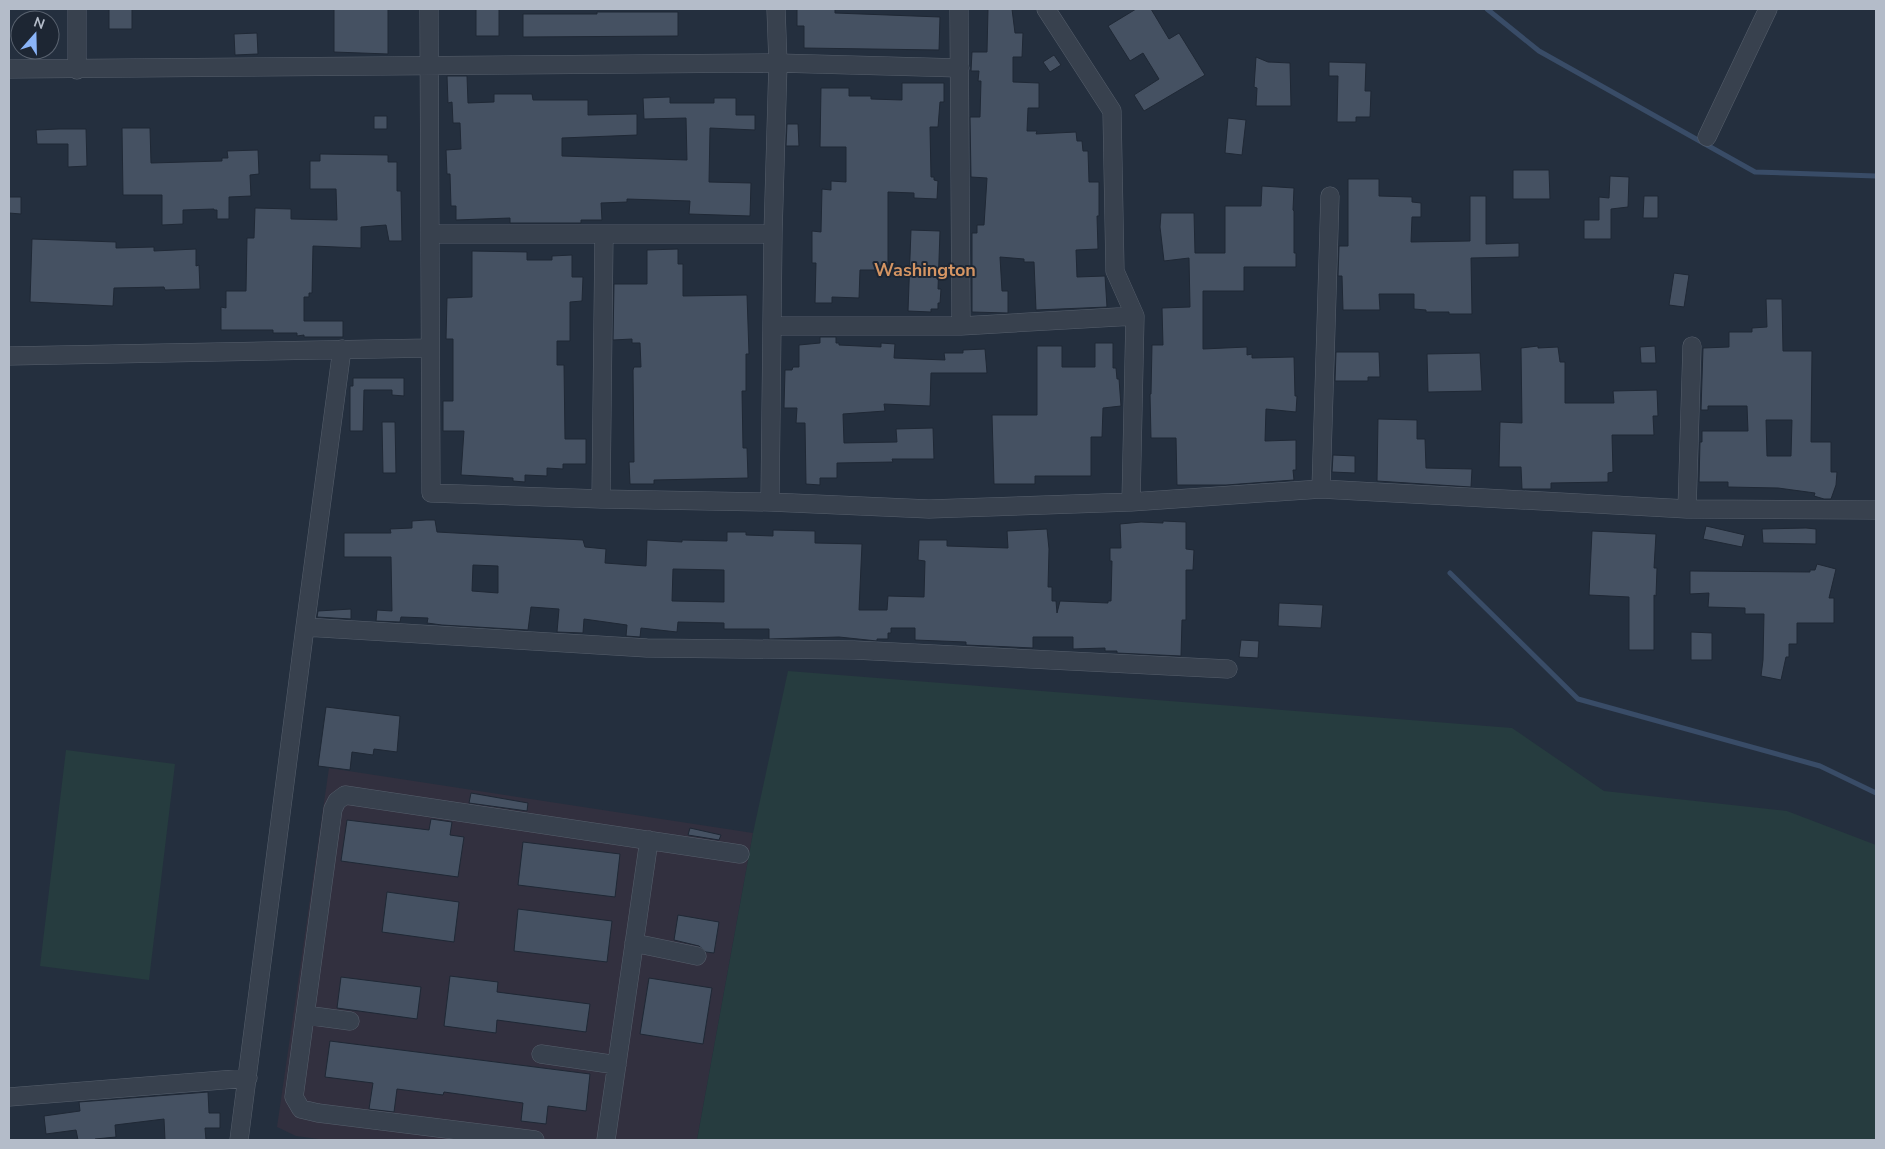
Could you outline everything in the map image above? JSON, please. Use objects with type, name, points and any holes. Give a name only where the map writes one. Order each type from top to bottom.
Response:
[{"type":"street","points":[[77,9],[77,70]]},
{"type":"street","points":[[429,9],[431,493],[770,502],[929,509],[1131,502],[1321,488],[1687,509],[1876,510]]},
{"type":"street","points":[[770,502],[773,234],[778,63],[776,9]]},
{"type":"street","points":[[959,9],[961,326]]},
{"type":"street","points":[[1046,9],[1112,110],[1115,271],[1135,316],[1131,502]]},
{"type":"street","points":[[1707,137],[1768,9]]},
{"type":"street","points":[[9,69],[77,70],[778,63],[960,68]]},
{"type":"street","points":[[1321,488],[1330,196]]},
{"type":"street","points":[[430,234],[773,234]]},
{"type":"street","points":[[601,499],[604,234]]},
{"type":"street","points":[[773,326],[961,326],[1135,316]]},
{"type":"street","points":[[1687,509],[1692,346]]},
{"type":"street","points":[[9,356],[430,348]]},
{"type":"street","points":[[239,1140],[342,349]]},
{"type":"street","points":[[305,627],[647,648],[854,650],[1228,669]]},
{"type":"street","points":[[535,1140],[444,1134],[301,1109],[294,1097],[333,809],[337,801],[345,795],[740,854]]},
{"type":"street","points":[[606,1140],[649,840]]},
{"type":"street","points":[[634,943],[697,956]]},
{"type":"street","points":[[305,1014],[350,1021]]},
{"type":"street","points":[[541,1054],[617,1065]]},
{"type":"street","points":[[9,1097],[248,1078]]},
{"type":"shaded area","points":[[329,768],[753,833],[697,1140],[326,1140],[296,1136],[277,1127]]},
{"type":"green space","points":[[788,671],[1512,728],[1604,791],[1787,811],[1876,845],[1876,1140],[697,1140],[753,833]]},
{"type":"green space","points":[[66,750],[175,764],[149,980],[40,966]]},
{"type":"building","points":[[109,9],[132,9],[132,29],[109,29]]},
{"type":"building","points":[[334,9],[388,9],[388,54],[334,52]]},
{"type":"building","points":[[476,9],[499,9],[499,36],[476,36]]},
{"type":"building","points":[[797,9],[835,9],[835,13],[940,17],[939,50],[804,48],[804,26],[797,26]]},
{"type":"building","points":[[988,9],[1012,9],[1015,33],[1023,33],[1022,57],[1013,57],[1013,82],[1039,83],[1039,108],[1028,108],[1027,131],[1037,131],[1036,134],[1076,132],[1077,141],[1082,141],[1083,151],[1088,151],[1089,182],[1099,182],[1098,249],[1076,250],[1077,277],[1105,276],[1107,307],[1036,310],[1034,262],[1024,262],[1024,259],[1000,257],[1002,291],[1008,291],[1008,313],[972,312],[972,233],[977,233],[977,225],[984,225],[987,178],[971,177],[970,117],[980,117],[981,81],[978,81],[979,71],[971,71],[972,52],[987,52]]},
{"type":"building","points":[[1136,9],[1151,9],[1169,39],[1179,33],[1205,75],[1144,111],[1134,95],[1159,79],[1143,53],[1130,61],[1108,26]]},
{"type":"building","points":[[597,12],[678,12],[678,36],[523,37],[523,14],[597,14]]},
{"type":"building","points":[[257,33],[258,54],[235,55],[234,34]]},
{"type":"building","points":[[1054,55],[1061,65],[1050,72],[1043,62]]},
{"type":"building","points":[[1256,57],[1268,62],[1290,63],[1291,106],[1256,106],[1257,88],[1254,87]]},
{"type":"building","points":[[1329,62],[1366,63],[1365,91],[1371,91],[1370,117],[1356,117],[1356,122],[1337,122],[1338,76],[1329,76]]},
{"type":"building","points":[[447,76],[467,76],[468,103],[494,102],[494,94],[532,94],[533,100],[588,100],[588,115],[637,114],[637,135],[562,138],[562,156],[687,160],[686,118],[644,119],[643,98],[670,97],[670,103],[714,103],[714,98],[736,98],[736,115],[755,115],[755,130],[710,128],[709,182],[751,183],[750,216],[689,214],[690,201],[627,199],[627,202],[601,203],[602,220],[581,220],[581,223],[510,223],[510,218],[456,220],[456,206],[451,206],[450,174],[447,174],[446,150],[461,149],[460,123],[453,123],[452,102],[448,103]]},
{"type":"building","points":[[902,83],[944,83],[944,102],[940,102],[938,127],[930,127],[931,177],[938,181],[937,199],[914,198],[914,193],[888,192],[888,270],[860,270],[859,298],[832,297],[832,303],[815,303],[816,263],[812,263],[812,231],[821,232],[822,189],[831,190],[831,181],[846,182],[846,147],[820,147],[821,88],[849,88],[849,96],[871,96],[871,99],[902,100]]},
{"type":"building","points":[[374,116],[387,116],[387,129],[374,129]]},
{"type":"building","points":[[1228,118],[1246,120],[1242,155],[1225,153]]},
{"type":"building","points":[[787,124],[798,124],[799,146],[786,146]]},
{"type":"building","points":[[122,128],[150,128],[151,163],[222,161],[222,158],[228,158],[227,151],[258,150],[259,174],[250,175],[251,196],[229,197],[229,219],[217,219],[217,210],[214,209],[183,210],[183,224],[162,225],[162,195],[123,195]]},
{"type":"building","points":[[86,129],[87,166],[68,167],[68,144],[37,144],[36,130]]},
{"type":"building","points":[[320,154],[388,155],[388,162],[397,162],[397,191],[401,191],[402,241],[389,241],[386,225],[361,227],[361,248],[313,246],[312,293],[309,293],[309,297],[304,297],[304,321],[343,321],[343,337],[304,337],[304,335],[297,336],[297,333],[273,333],[273,330],[221,330],[221,307],[226,308],[226,291],[246,291],[247,238],[254,238],[255,208],[291,209],[291,219],[337,220],[336,189],[310,189],[310,161],[320,161]]},
{"type":"building","points":[[1513,170],[1549,170],[1550,199],[1513,199]]},
{"type":"building","points":[[1610,176],[1629,177],[1628,207],[1611,209],[1611,239],[1584,239],[1584,220],[1599,220],[1599,197],[1609,198]]},
{"type":"building","points":[[1348,179],[1379,179],[1379,196],[1412,197],[1412,202],[1421,203],[1421,217],[1412,217],[1411,242],[1470,241],[1470,196],[1486,196],[1486,244],[1519,243],[1519,257],[1471,258],[1472,314],[1449,314],[1449,312],[1426,312],[1426,310],[1414,309],[1414,294],[1379,294],[1380,310],[1343,310],[1342,276],[1338,276],[1339,246],[1348,246]]},
{"type":"building","points":[[1262,186],[1294,188],[1294,253],[1296,253],[1296,267],[1244,267],[1244,291],[1203,291],[1203,349],[1247,347],[1247,355],[1252,354],[1252,358],[1294,357],[1295,396],[1297,396],[1296,412],[1266,409],[1265,441],[1296,440],[1294,480],[1226,485],[1177,485],[1176,438],[1151,438],[1152,345],[1163,345],[1162,308],[1190,307],[1189,258],[1164,261],[1160,227],[1161,213],[1194,213],[1195,253],[1225,253],[1225,206],[1261,206]]},
{"type":"building","points":[[1644,196],[1658,196],[1658,218],[1643,218]]},
{"type":"building","points":[[9,197],[21,197],[21,214],[9,213]]},
{"type":"building","points":[[911,230],[940,231],[938,289],[941,289],[940,303],[938,303],[938,309],[931,309],[931,312],[908,311]]},
{"type":"building","points":[[32,239],[116,242],[116,248],[154,247],[154,251],[196,249],[196,266],[199,265],[200,289],[165,290],[164,287],[114,288],[113,306],[30,302]]},
{"type":"building","points":[[678,249],[678,264],[683,264],[683,296],[747,295],[749,354],[746,354],[746,391],[742,391],[743,448],[747,448],[748,478],[654,480],[654,484],[630,484],[629,462],[634,462],[633,370],[634,367],[641,367],[640,343],[632,343],[632,339],[613,340],[614,284],[647,284],[647,250]]},
{"type":"building","points":[[472,251],[527,252],[527,260],[552,260],[552,256],[572,255],[572,277],[583,277],[582,301],[570,302],[570,341],[557,341],[557,365],[564,365],[565,439],[586,439],[586,464],[563,464],[563,469],[547,468],[547,476],[525,475],[525,482],[513,481],[513,478],[461,475],[464,431],[443,431],[443,401],[453,401],[453,339],[446,339],[447,298],[472,297]]},
{"type":"building","points":[[1674,273],[1689,275],[1684,307],[1669,305]]},
{"type":"building","points":[[1766,299],[1782,299],[1783,351],[1812,351],[1811,442],[1831,442],[1831,472],[1837,472],[1836,485],[1831,499],[1814,496],[1815,493],[1778,488],[1728,487],[1728,482],[1699,482],[1702,431],[1748,431],[1747,406],[1708,406],[1708,410],[1701,410],[1703,348],[1729,347],[1729,332],[1752,332],[1752,328],[1767,327]],"holes":[[[1766,420],[1792,420],[1791,456],[1767,456]]]},
{"type":"building","points":[[820,337],[836,337],[836,343],[839,343],[839,345],[881,347],[881,343],[895,344],[894,358],[945,360],[944,353],[963,353],[963,350],[985,349],[987,373],[931,373],[930,406],[884,404],[885,411],[843,414],[844,443],[897,442],[896,429],[933,428],[934,459],[892,459],[893,462],[837,463],[837,478],[820,478],[820,485],[806,484],[805,423],[796,423],[797,408],[784,408],[785,370],[799,367],[799,345],[820,343]]},
{"type":"building","points":[[1095,343],[1113,343],[1113,368],[1116,368],[1117,379],[1119,379],[1121,406],[1103,408],[1102,437],[1091,437],[1091,476],[1035,476],[1035,484],[994,484],[992,415],[1037,415],[1037,346],[1062,346],[1062,367],[1095,367]]},
{"type":"building","points":[[1538,346],[1538,348],[1558,347],[1560,362],[1565,362],[1565,403],[1614,403],[1613,391],[1657,390],[1658,416],[1653,416],[1654,435],[1612,435],[1613,472],[1608,473],[1608,482],[1551,483],[1551,489],[1522,489],[1521,467],[1499,467],[1500,422],[1522,423],[1521,348]]},
{"type":"building","points":[[1655,346],[1656,363],[1641,363],[1640,347]]},
{"type":"building","points":[[1336,352],[1379,352],[1380,377],[1368,377],[1368,381],[1335,381]]},
{"type":"building","points":[[1480,353],[1482,391],[1428,392],[1427,354]]},
{"type":"building","points":[[353,378],[404,378],[404,396],[392,395],[392,390],[364,390],[363,431],[350,431],[350,386],[353,386]]},
{"type":"building","points":[[1378,419],[1417,420],[1417,439],[1425,439],[1426,468],[1472,469],[1471,487],[1377,481]]},
{"type":"building","points":[[382,422],[395,422],[396,473],[383,473]]},
{"type":"building","points":[[1333,455],[1355,456],[1355,473],[1332,472]]},
{"type":"building","points":[[435,520],[437,532],[583,540],[585,547],[606,549],[605,563],[646,566],[647,540],[682,542],[682,540],[727,541],[727,532],[746,532],[746,535],[773,536],[773,530],[815,531],[815,543],[862,544],[859,610],[887,610],[888,596],[924,597],[925,561],[918,560],[919,540],[947,540],[947,546],[1008,548],[1007,531],[1047,529],[1049,549],[1048,587],[1052,587],[1052,601],[1056,601],[1057,613],[1060,601],[1108,603],[1108,601],[1111,601],[1112,561],[1110,561],[1110,548],[1121,548],[1120,524],[1141,522],[1163,523],[1163,521],[1186,522],[1186,549],[1194,550],[1193,570],[1186,570],[1186,620],[1182,620],[1181,656],[1117,653],[1117,651],[1105,651],[1105,648],[1073,649],[1073,637],[1033,637],[1033,648],[966,645],[966,642],[915,640],[915,628],[891,628],[891,633],[888,633],[888,639],[877,639],[877,641],[839,637],[769,639],[769,629],[724,629],[724,623],[678,622],[677,632],[641,628],[640,637],[626,636],[627,625],[584,619],[583,633],[557,632],[559,609],[531,607],[528,630],[442,625],[427,623],[428,618],[401,617],[400,622],[376,621],[377,610],[392,611],[391,557],[344,557],[344,533],[391,533],[390,529],[412,528],[412,521]],"holes":[[[473,565],[498,566],[498,593],[472,591]],[[673,569],[724,570],[724,602],[672,601]]]},
{"type":"building","points":[[1706,526],[1745,535],[1742,547],[1703,539]]},
{"type":"building","points":[[1762,529],[1816,529],[1816,544],[1763,543]]},
{"type":"building","points":[[1592,531],[1656,534],[1654,568],[1657,568],[1656,596],[1654,595],[1654,650],[1629,650],[1629,597],[1589,595]]},
{"type":"building","points":[[1817,564],[1836,569],[1829,598],[1834,598],[1834,623],[1797,623],[1797,644],[1789,644],[1789,657],[1786,657],[1781,680],[1761,676],[1764,614],[1745,614],[1745,608],[1708,607],[1709,593],[1690,594],[1690,571],[1810,572],[1810,570],[1815,570]]},
{"type":"building","points":[[1279,603],[1323,605],[1321,628],[1278,626]]},
{"type":"building","points":[[351,609],[351,619],[317,617],[318,611]]},
{"type":"building","points":[[1691,632],[1712,633],[1712,660],[1691,660]]},
{"type":"building","points":[[1241,640],[1259,641],[1258,658],[1239,657]]},
{"type":"building","points":[[326,707],[400,716],[397,752],[374,749],[373,755],[352,752],[350,770],[318,766]]},
{"type":"building","points":[[471,793],[528,803],[527,811],[469,803]]},
{"type":"building","points":[[431,819],[452,822],[450,835],[464,837],[458,877],[341,861],[347,820],[429,830]]},
{"type":"building","points":[[690,828],[721,835],[719,840],[688,835]]},
{"type":"building","points":[[523,842],[620,854],[615,897],[518,885]]},
{"type":"building","points":[[387,892],[459,902],[454,942],[382,932]]},
{"type":"building","points":[[518,909],[612,921],[607,962],[514,951]]},
{"type":"building","points":[[678,915],[719,922],[714,953],[706,952],[699,946],[674,940]]},
{"type":"building","points":[[450,976],[498,982],[497,992],[590,1004],[586,1032],[497,1020],[496,1033],[444,1026]]},
{"type":"building","points":[[341,977],[421,987],[417,1019],[337,1008]]},
{"type":"building","points":[[649,978],[712,988],[703,1044],[640,1034]]},
{"type":"building","points":[[330,1041],[590,1074],[586,1111],[548,1106],[546,1124],[521,1121],[523,1103],[444,1092],[443,1095],[397,1089],[394,1112],[369,1109],[373,1083],[325,1077]]},
{"type":"building","points":[[208,1092],[209,1113],[220,1113],[220,1128],[205,1128],[206,1140],[165,1140],[164,1119],[115,1125],[116,1137],[96,1140],[78,1140],[76,1130],[46,1134],[44,1116],[80,1111],[79,1102]]},
{"type":"waterway","points":[[1487,9],[1539,51],[1755,172],[1876,176]]},
{"type":"waterway","points":[[1450,573],[1578,699],[1820,766],[1876,793]]},
{"type":"district","name":"Washington","points":[[925,270]]}]
